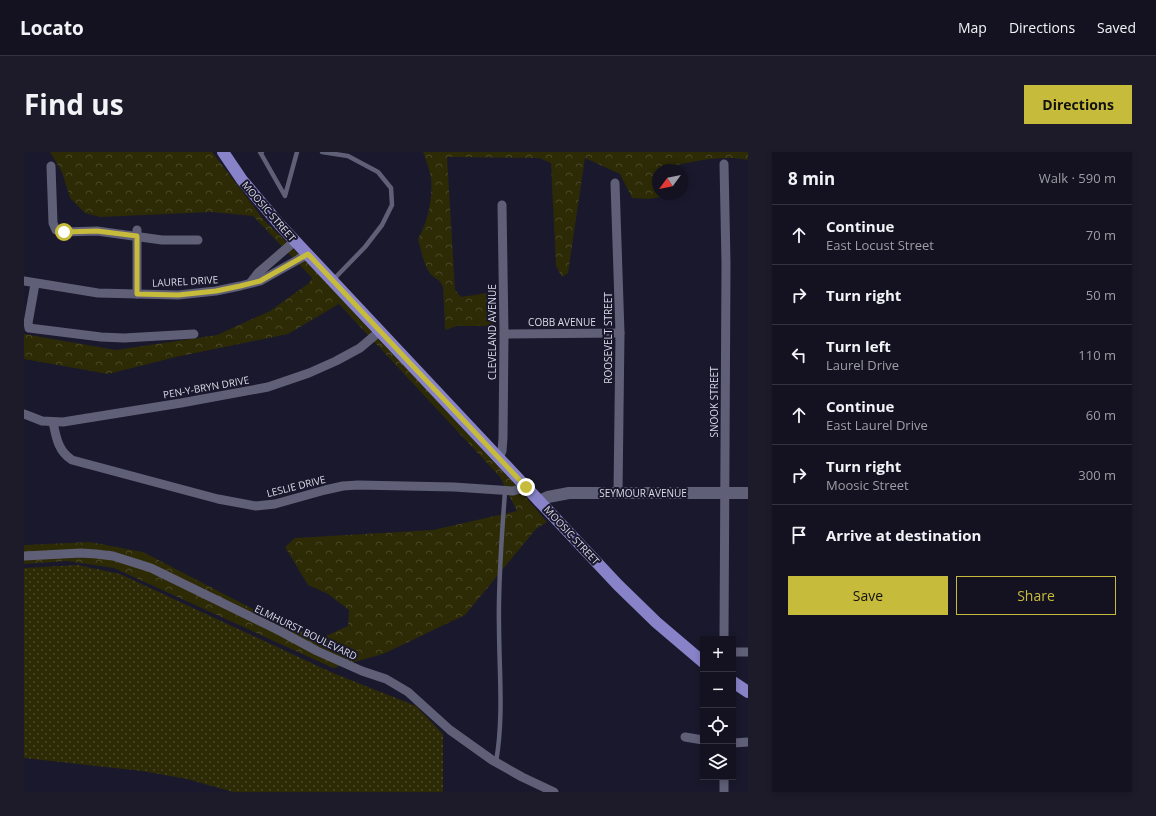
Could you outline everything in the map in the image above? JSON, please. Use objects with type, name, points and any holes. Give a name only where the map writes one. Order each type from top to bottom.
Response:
[{"type":"main road","name":"MOOSIC STREET","points":[[223,152],[258,200],[295,241],[526,487],[656,622],[700,660]]},
{"type":"main road","points":[[736,684],[748,692]]},
{"type":"street","name":"SNOOK STREET","points":[[724,164],[726,263],[724,636]]},
{"type":"street","points":[[51,166],[53,223],[56,230],[64,232],[97,231],[137,233],[162,240],[198,240]]},
{"type":"street","name":"ROOSEVELT STREET","points":[[616,183],[620,333],[618,492]]},
{"type":"street","name":"CLEVELAND AVENUE","points":[[499,458],[502,451],[503,438],[504,334],[502,205]]},
{"type":"street","points":[[137,233],[137,294]]},
{"type":"street","points":[[251,282],[258,273],[295,241]]},
{"type":"street","name":"LAUREL DRIVE","points":[[24,282],[98,294],[178,295],[216,291],[260,281],[308,254]]},
{"type":"street","points":[[35,284],[26,327],[94,336],[124,338],[194,334]]},
{"type":"street","name":"PEN-Y-BRYN DRIVE","points":[[24,414],[42,421],[53,422],[79,420],[181,403],[281,383],[336,361],[360,348],[380,331]]},
{"type":"street","name":"COBB AVENUE","points":[[504,334],[620,333]]},
{"type":"street","name":"LESLIE DRIVE","points":[[53,422],[58,444],[64,454],[72,460],[218,499],[256,506],[275,504],[332,488],[358,485],[505,490],[521,490],[526,487]]},
{"type":"street","name":"SEYMOUR AVENUE","points":[[539,500],[569,493],[748,493]]},
{"type":"street","name":"ELMHURST BOULEVARD","points":[[24,556],[81,553],[96,554],[112,556],[152,568],[280,631],[317,651],[362,671],[386,679],[408,692],[450,730],[496,762],[522,777],[554,792]]},
{"type":"street","points":[[689,651],[700,652]]},
{"type":"street","points":[[736,652],[748,652]]},
{"type":"street","points":[[685,737],[700,740]]},
{"type":"street","points":[[736,743],[748,742]]},
{"type":"street","points":[[724,780],[724,792]]},
{"type":"lane","points":[[262,152],[260,152],[285,196],[297,152]]},
{"type":"lane","points":[[322,152],[348,156],[378,172],[391,188],[392,205],[382,225],[365,247],[332,280]]},
{"type":"lane","points":[[496,762],[499,745],[499,624],[501,547],[505,490]]},
{"type":"green space","points":[[50,152],[212,152],[264,220],[319,274],[511,480],[547,522],[536,529],[465,615],[383,654],[333,668],[114,568],[67,561],[24,564],[24,545],[90,542],[143,552],[251,608],[319,639],[348,626],[349,610],[328,594],[308,585],[285,547],[295,538],[433,530],[517,511],[500,477],[339,304],[288,334],[176,357],[108,374],[24,359],[24,334],[116,350],[217,335],[270,311],[309,283],[312,278],[253,216],[211,212],[100,217],[85,213],[70,198],[62,172]]},
{"type":"green space","points":[[423,152],[748,152],[748,160],[719,158],[682,164],[652,164],[652,198],[648,199],[632,198],[620,174],[585,158],[568,273],[562,277],[556,266],[551,163],[539,158],[447,157],[455,290],[461,297],[494,292],[497,310],[495,323],[493,326],[457,326],[445,330],[442,284],[431,275],[427,268],[422,256],[418,239],[427,217],[431,194],[430,175]]},
{"type":"green space","points":[[78,565],[120,574],[333,673],[416,706],[443,734],[443,792],[233,792],[187,779],[142,771],[24,758],[24,568]]},
{"type":"route","points":[[64,232],[97,231],[110,234],[137,236],[137,294],[178,295],[224,290],[251,282],[260,281],[308,254],[526,487]]}]
